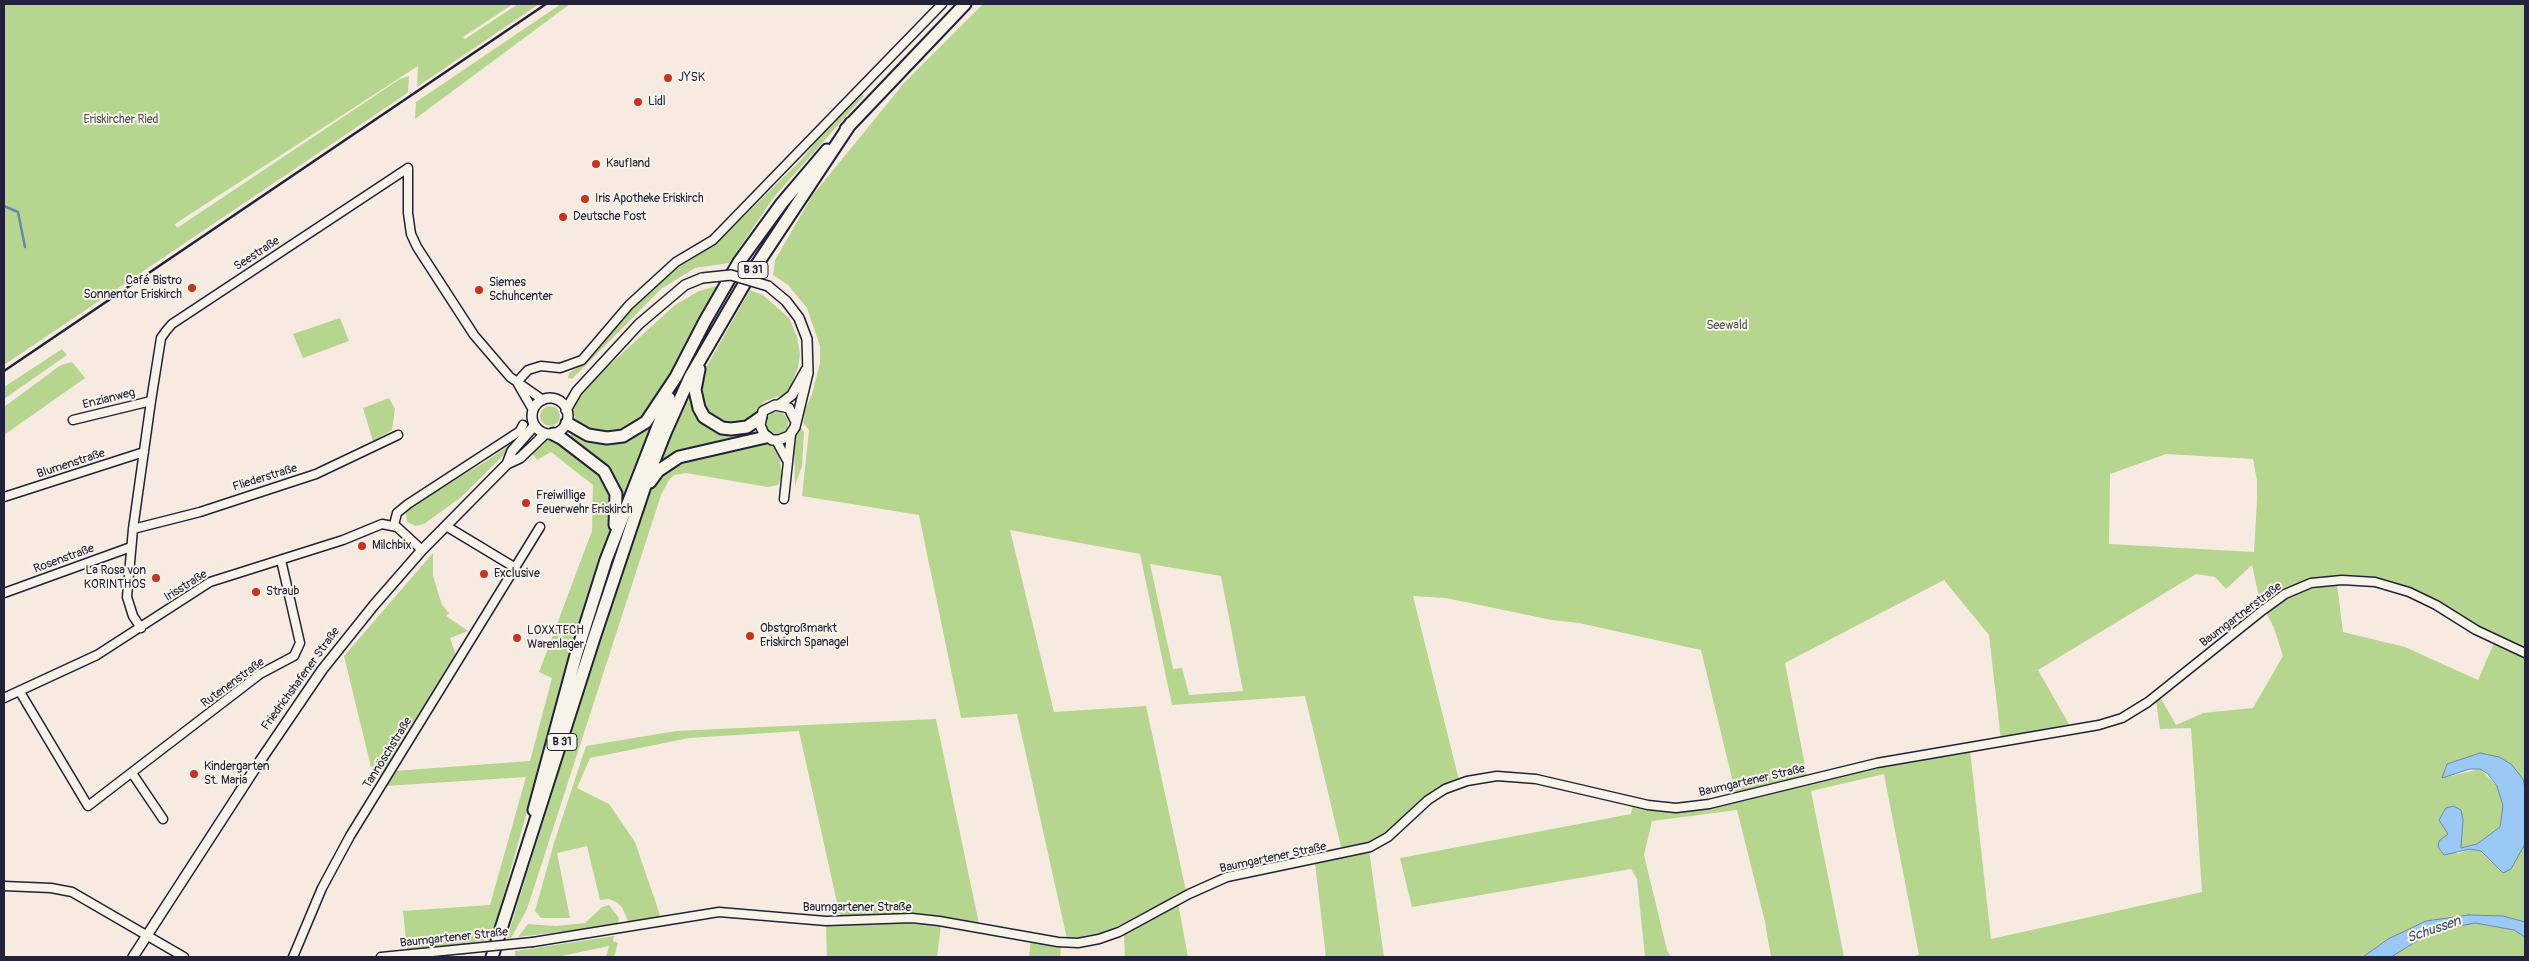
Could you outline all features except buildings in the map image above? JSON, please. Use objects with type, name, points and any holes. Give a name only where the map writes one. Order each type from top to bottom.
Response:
[{"type":"main road","name":"B 31","points":[[527,844],[537,793],[576,655],[606,560],[676,377],[718,298],[757,235],[806,172],[965,4]]},
{"type":"main road","name":"B 31","points":[[492,957],[527,844],[546,794],[594,638],[665,433],[690,377],[746,280],[852,123]]},
{"type":"main road","points":[[716,332],[696,378],[695,390],[699,408],[704,417],[722,428],[738,429],[760,418]]},
{"type":"main road","points":[[566,423],[588,435],[607,438],[623,436],[646,422],[676,377]]},
{"type":"main road","points":[[549,434],[561,438],[593,460],[604,471],[614,487],[617,513],[606,560]]},
{"type":"main road","points":[[636,514],[651,480],[669,462],[700,450],[771,439]]},
{"type":"street","points":[[517,382],[528,370],[541,366],[560,368],[582,360],[636,298],[676,262],[713,240],[942,4]]},
{"type":"street","name":"Seestraße","points":[[141,628],[127,603],[133,529],[161,338],[172,324],[408,168],[408,213],[411,234],[417,247],[474,335],[510,377],[543,400]]},
{"type":"street","points":[[576,391],[559,401],[543,400],[533,410],[534,426],[549,434],[563,429],[566,423],[566,410],[576,391],[639,324],[685,285],[702,278],[731,275],[768,286],[786,301],[798,318],[807,338],[808,365],[805,390],[791,434],[784,499]]},
{"type":"street","points":[[788,462],[760,428],[760,418],[769,407],[779,404],[792,395],[808,365]]},
{"type":"street","name":"Seestraße","points":[[517,382],[533,410]]},
{"type":"street","name":"Enzianweg","points":[[73,420],[151,401]]},
{"type":"street","points":[[559,401],[566,410]]},
{"type":"street","points":[[779,404],[791,411],[795,420]]},
{"type":"street","points":[[422,550],[394,525],[398,512],[520,431],[523,425]]},
{"type":"street","name":"Friedrichshafener Straße","points":[[507,464],[512,451],[534,426]]},
{"type":"street","name":"Friedrichshafener Straße","points":[[133,957],[256,767],[322,670],[374,605],[422,550],[507,464],[520,458],[549,434]]},
{"type":"street","points":[[771,439],[786,438],[791,434]]},
{"type":"street","name":"Fliederstraße","points":[[133,529],[200,512],[316,474],[398,435]]},
{"type":"street","name":"Blumenstraße","points":[[4,497],[144,452]]},
{"type":"street","name":"Irisstraße","points":[[4,698],[97,655],[210,582],[350,537],[376,526],[394,525]]},
{"type":"street","points":[[446,526],[514,567]]},
{"type":"street","name":"Tannöschstraße","points":[[293,957],[322,888],[350,836],[460,660],[514,567],[540,527]]},
{"type":"street","name":"Rosenstraße","points":[[4,593],[131,547]]},
{"type":"street","name":"Rutenenstraße","points":[[20,692],[88,806],[260,674],[294,656],[298,650],[298,634],[281,560]]},
{"type":"street","name":"Baumgartnerstraße","points":[[2122,718],[2148,702],[2285,594],[2311,583],[2342,580],[2375,582],[2409,592],[2436,605],[2476,630],[2525,653]]},
{"type":"street","name":"Baumgartener Straße","points":[[381,957],[533,942],[719,912],[826,921],[890,918],[930,920],[1058,942],[1078,943],[1099,939],[1119,932],[1189,894],[1227,877],[1370,847],[1388,837],[1428,800],[1445,789],[1466,781],[1497,776],[1536,779],[1648,805],[1676,808],[1710,804],[1876,763],[2099,725],[2122,718]]},
{"type":"street","points":[[132,773],[163,819]]},
{"type":"street","points":[[4,886],[51,888],[72,892],[184,957]]},
{"type":"green space","name":"Eriskircher Ried","points":[[4,4],[513,4],[463,37],[465,39],[518,4],[539,4],[417,87],[418,66],[175,224],[177,228],[400,79],[409,76],[408,92],[406,94],[4,365]]},
{"type":"green space","points":[[561,4],[570,4],[415,119],[416,102]]},
{"type":"green space","name":"Seewald","points":[[983,4],[2525,4],[2525,650],[2476,626],[2425,595],[2393,583],[2369,578],[2341,577],[2289,589],[2261,606],[2252,565],[2226,589],[2215,577],[2196,574],[2038,670],[2070,726],[2001,740],[1989,635],[1944,580],[1785,663],[1807,776],[1736,795],[1701,650],[1579,623],[1552,620],[1446,598],[1413,596],[1459,780],[1423,799],[1382,837],[1365,845],[1342,851],[1305,696],[1172,705],[1140,554],[1010,530],[1054,712],[1146,706],[1186,891],[1100,935],[1067,939],[1017,714],[961,718],[919,515],[802,496],[809,430],[803,423],[805,410],[812,394],[820,363],[820,346],[807,308],[788,285],[773,275],[775,260],[812,196],[905,82]],"holes":[[[2166,454],[2253,459],[2257,480],[2254,552],[2109,544],[2110,474]],[[1150,564],[1221,576],[1243,691],[1189,695],[1182,668],[1173,669]]]},
{"type":"green space","points":[[859,93],[864,96],[774,197],[729,263],[695,268],[661,289],[572,379],[568,378],[569,373],[587,361],[609,332],[631,309],[671,272],[702,253],[725,235],[803,158],[821,134]]},
{"type":"green space","points":[[717,286],[645,420],[621,434],[592,433],[576,422],[573,411],[575,402],[606,368],[675,305],[699,291]]},
{"type":"green space","points":[[750,290],[763,295],[789,318],[797,337],[800,354],[798,368],[788,393],[765,401],[751,417],[742,423],[730,424],[715,419],[704,407],[699,391],[703,373]]},
{"type":"green space","points":[[340,318],[349,341],[303,358],[293,334]]},
{"type":"green space","points":[[62,349],[67,355],[4,399],[4,387]]},
{"type":"green space","points":[[72,362],[85,378],[4,435],[4,407],[61,365]]},
{"type":"green space","points":[[690,387],[691,400],[697,414],[750,431],[751,434],[677,452],[659,463]]},
{"type":"green space","points":[[389,398],[395,409],[392,430],[373,441],[363,408]]},
{"type":"green space","points":[[550,406],[557,409],[560,416],[557,423],[550,426],[543,423],[540,416],[543,409]]},
{"type":"green space","points":[[777,412],[785,415],[788,423],[785,431],[777,434],[769,431],[766,423],[769,415]]},
{"type":"green space","points":[[654,424],[621,510],[615,479],[608,469],[570,437],[572,434],[589,442],[610,444],[630,440]]},
{"type":"green space","points":[[800,426],[804,433],[802,466],[795,486],[794,441]]},
{"type":"green space","points":[[519,438],[460,498],[424,524],[416,526],[407,522],[406,513],[408,508],[488,460]]},
{"type":"green space","points":[[544,440],[561,441],[596,468],[612,495],[613,520],[569,662],[491,940],[407,950],[403,911],[490,905],[526,777],[385,786],[394,771],[530,761],[552,678],[539,672],[592,531],[593,485],[551,452],[537,460],[532,453]]},
{"type":"green space","points":[[762,441],[775,448],[779,455],[782,476],[778,485],[768,487],[686,473],[674,475],[661,495],[527,909],[511,938],[507,938],[588,677],[653,485],[666,468],[679,460]]},
{"type":"green space","points":[[433,553],[433,576],[442,605],[449,613],[446,616],[468,631],[450,638],[457,658],[383,777],[379,776],[377,765],[371,767],[344,656]]},
{"type":"green space","points":[[2337,584],[2343,632],[2405,647],[2478,680],[2494,643],[2525,657],[2525,788],[2523,779],[2499,757],[2442,778],[2480,769],[2497,786],[2503,807],[2500,827],[2477,844],[2461,848],[2461,835],[2448,834],[2457,854],[2471,849],[2481,851],[2489,860],[2525,844],[2525,922],[2503,916],[2469,915],[2426,921],[2388,939],[2363,957],[1912,957],[1919,955],[1884,774],[1811,791],[1844,957],[1771,957],[1765,922],[1737,810],[1652,821],[1644,855],[1667,950],[1671,957],[1645,957],[1637,879],[1631,869],[1412,907],[1400,858],[1631,814],[1633,805],[1660,812],[1679,812],[1712,807],[1882,765],[1970,750],[1991,939],[2202,892],[2191,728],[2160,729],[2156,700],[2160,697],[2176,725],[2203,713],[2253,708],[2283,656],[2274,628],[2266,612],[2283,598],[2301,591]]},
{"type":"green space","points":[[936,719],[979,924],[909,914],[840,916],[799,731],[689,738],[590,758],[577,788],[609,804],[635,842],[661,918],[631,922],[628,921],[622,907],[616,902],[609,899],[600,900],[587,846],[557,853],[570,918],[541,918],[535,911],[554,843],[586,746],[676,731]]},
{"type":"green space","points":[[1369,850],[1384,957],[1326,957],[1315,863]]},
{"type":"green space","points":[[1178,903],[1188,957],[1125,957],[1124,934]]},
{"type":"green space","points":[[609,905],[619,918],[617,925],[518,937],[528,924],[556,926],[585,923],[602,907]]},
{"type":"green space","points":[[915,922],[941,925],[937,957],[827,957],[826,925]]},
{"type":"green space","points":[[2475,923],[2514,930],[2525,937],[2525,957],[2391,957],[2417,941],[2444,929]]},
{"type":"green space","points":[[614,936],[613,941],[618,943],[614,957],[606,957],[609,946],[557,957],[515,957],[515,951]]},
{"type":"green space","points":[[1031,940],[1061,947],[1060,957],[1029,957]]},
{"type":"water","points":[[2480,753],[2499,757],[2511,764],[2523,779],[2525,788],[2525,844],[2511,869],[2503,873],[2481,851],[2470,849],[2444,855],[2438,847],[2439,841],[2448,834],[2439,820],[2446,808],[2453,806],[2461,810],[2463,820],[2461,848],[2477,844],[2500,827],[2503,806],[2497,786],[2488,774],[2480,769],[2470,769],[2442,778],[2447,764]]},
{"type":"water","name":"Schussen","points":[[2469,915],[2503,916],[2525,922],[2525,937],[2514,930],[2475,923],[2444,929],[2417,941],[2391,957],[2363,957],[2388,939],[2426,921]]},
{"type":"waterway","points":[[4,206],[18,212],[25,247]]},
{"type":"railway","points":[[4,371],[546,4]]},
{"type":"place","name":"JYSK","points":[[668,78]]},
{"type":"place","name":"Lidl","points":[[638,102]]},
{"type":"place","name":"Kaufland","points":[[596,164]]},
{"type":"place","name":"Iris Apotheke Eriskirch","points":[[585,199]]},
{"type":"place","name":"Deutsche Post","points":[[563,217]]},
{"type":"place","name":"Café Bistro Sonnentor Eriskirch","points":[[192,288]]},
{"type":"place","name":"Siemes Schuhcenter","points":[[479,290]]},
{"type":"place","name":"Freiwillige Feuerwehr Eriskirch","points":[[526,503]]},
{"type":"place","name":"Milchbix","points":[[362,546]]},
{"type":"place","name":"Exclusive","points":[[484,574]]},
{"type":"place","name":"La Rosa von KORINTHOS","points":[[156,578]]},
{"type":"place","name":"Straub","points":[[256,592]]},
{"type":"place","name":"Obstgroßmarkt Eriskirch Spanagel","points":[[750,636]]},
{"type":"place","name":"LOXX.TECH Warenlager","points":[[517,638]]},
{"type":"place","name":"Kindergarten St. Maria","points":[[194,774]]}]
